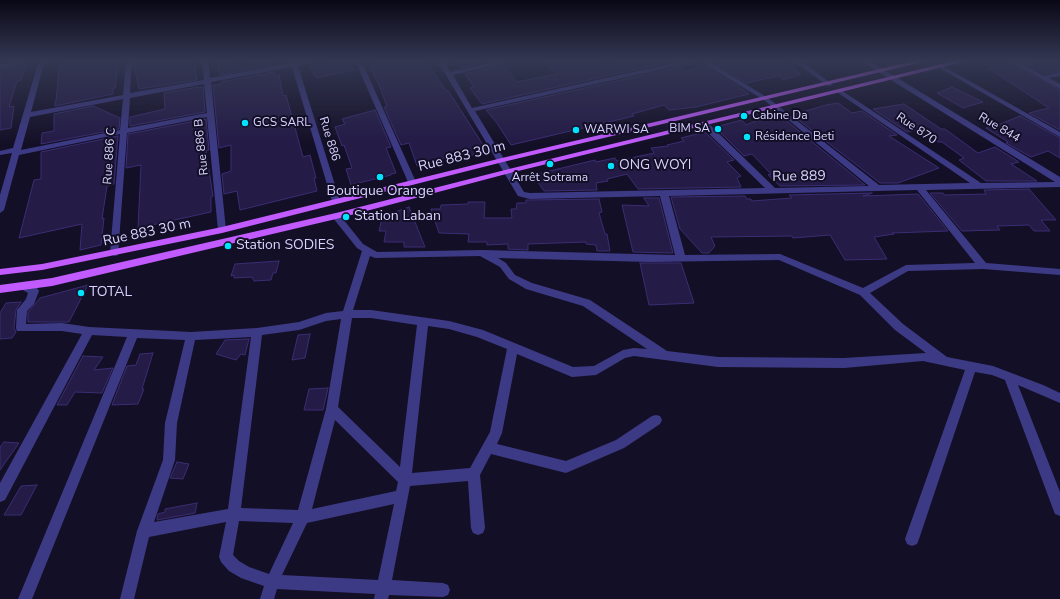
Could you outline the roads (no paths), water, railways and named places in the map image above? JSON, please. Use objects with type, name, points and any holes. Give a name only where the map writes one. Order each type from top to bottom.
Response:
[{"type":"main road","name":"Rue 883 30 m","points":[[0,272],[42,267],[222,230],[502,160],[816,88]]},
{"type":"main road","points":[[0,290],[52,282],[336,216],[509,171],[853,88]]},
{"type":"street","points":[[0,210],[35,88]]},
{"type":"street","name":"Rue 886 C","points":[[115,253],[127,88]]},
{"type":"street","points":[[27,116],[172,88]]},
{"type":"street","name":"Rue 886 B","points":[[208,88],[222,230]]},
{"type":"street","name":"Rue 886","points":[[302,88],[336,202]]},
{"type":"street","points":[[370,88],[412,182]]},
{"type":"street","points":[[458,88],[509,171]]},
{"type":"street","points":[[471,110],[571,88]]},
{"type":"street","points":[[749,88],[766,99],[877,188]]},
{"type":"street","name":"Rue 844","points":[[908,88],[1060,183]]},
{"type":"street","points":[[978,88],[1060,134]]},
{"type":"street","name":"Rue 870","points":[[839,91],[979,186]]},
{"type":"street","points":[[0,153],[124,132],[210,114]]},
{"type":"street","points":[[704,124],[773,191]]},
{"type":"street","name":"Rue 889","points":[[509,171],[521,194],[538,197],[920,188],[1060,183]]},
{"type":"street","points":[[920,188],[983,266]]},
{"type":"street","points":[[664,194],[681,259]]},
{"type":"street","points":[[336,216],[360,246],[375,255],[482,253],[634,259],[780,257],[862,292],[899,327],[944,361]]},
{"type":"street","points":[[267,599],[272,582],[303,517],[332,409],[347,314],[367,250]]},
{"type":"street","points":[[482,253],[503,265],[512,277],[528,286],[586,303],[665,355]]},
{"type":"street","points":[[862,292],[906,268],[983,266],[1060,272]]},
{"type":"street","points":[[24,286],[34,291],[30,301],[22,310],[21,328],[62,327],[89,331],[134,332],[190,336],[257,332],[298,326],[326,317],[347,314],[371,314],[449,325],[479,333],[572,372],[596,370],[623,354],[634,352],[718,362],[844,362],[923,357],[993,370],[1060,398]]},
{"type":"street","points":[[382,593],[405,480],[423,322]]},
{"type":"street","points":[[0,496],[89,331]]},
{"type":"street","points":[[25,599],[134,332]]},
{"type":"street","points":[[257,332],[234,514],[226,557],[234,566],[246,573],[272,582],[382,593],[443,590]]},
{"type":"street","points":[[127,599],[144,531],[169,460],[171,422],[190,336]]},
{"type":"street","points":[[478,528],[474,474],[496,433],[513,346]]},
{"type":"street","points":[[912,538],[972,366]]},
{"type":"street","points":[[1009,376],[1060,509]]},
{"type":"street","points":[[332,409],[405,480],[474,474]]},
{"type":"street","points":[[488,447],[566,467],[620,444],[656,420]]},
{"type":"street","points":[[144,531],[234,514],[303,517],[402,496]]},
{"type":"place","name":"Cabine Da","points":[[744,116]]},
{"type":"place","name":"GCS SARL","points":[[245,123]]},
{"type":"place","name":"BIM SA","points":[[718,129]]},
{"type":"place","name":"WARWI SA","points":[[576,130]]},
{"type":"place","name":"Résidence Beti","points":[[747,137]]},
{"type":"place","name":"Arrêt Sotrama","points":[[550,164]]},
{"type":"place","name":"ONG WOYI","points":[[611,166]]},
{"type":"place","name":"Boutique Orange","points":[[380,177]]},
{"type":"place","name":"Station Laban","points":[[346,217]]},
{"type":"place","name":"Station SODIES","points":[[228,246]]},
{"type":"place","name":"TOTAL","points":[[81,293]]}]
